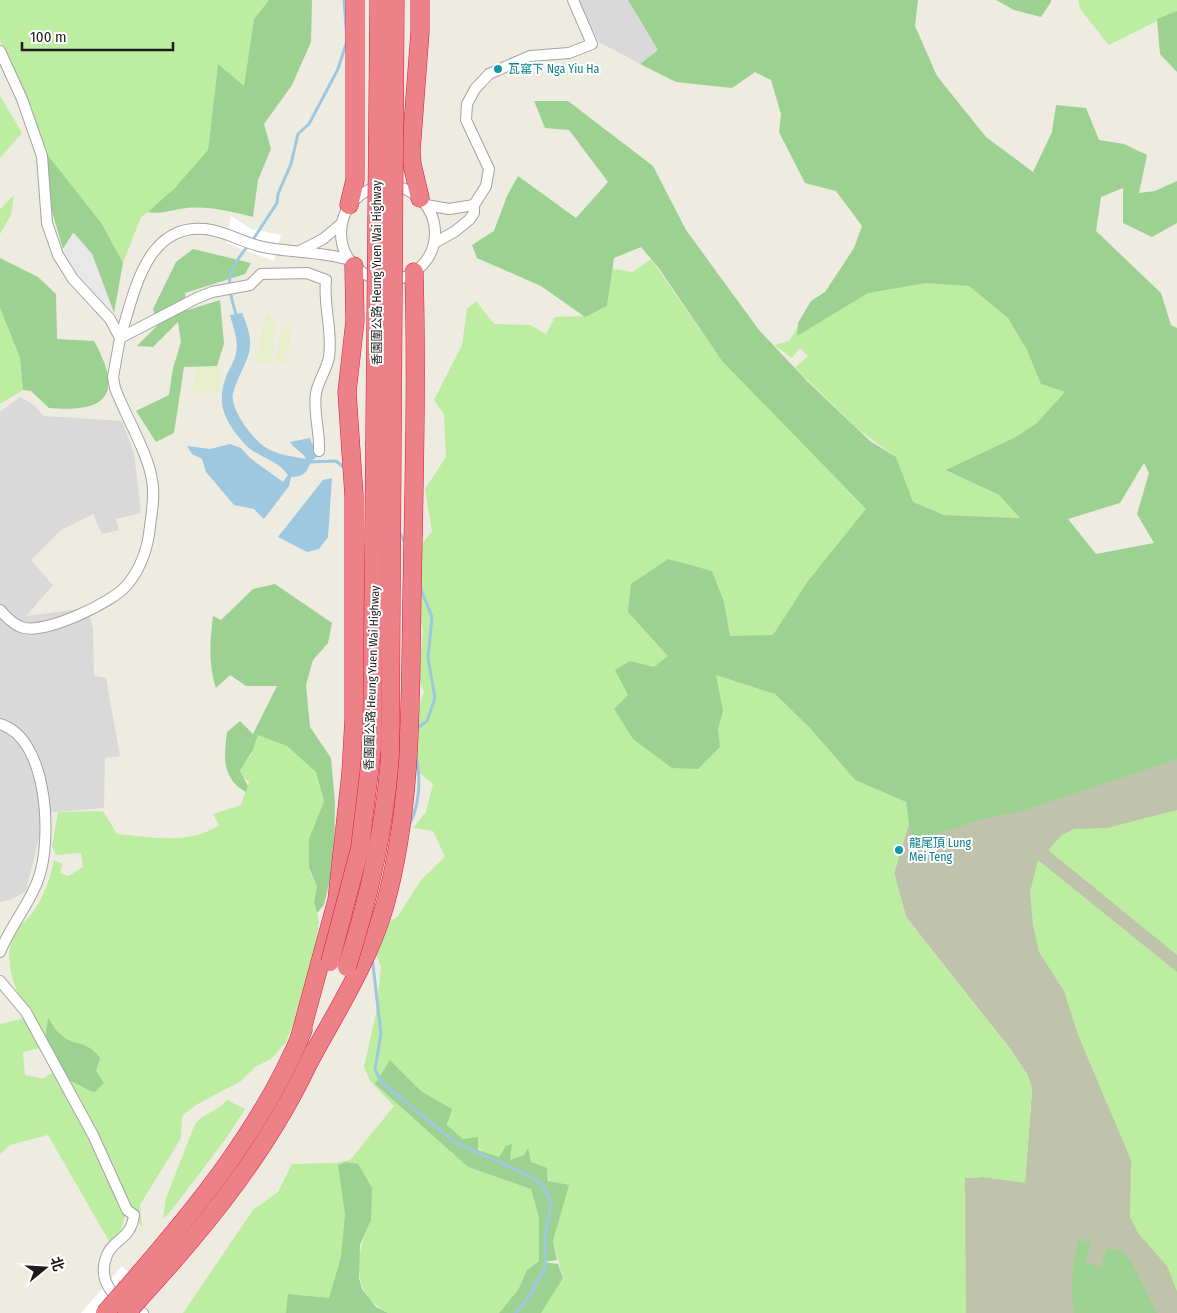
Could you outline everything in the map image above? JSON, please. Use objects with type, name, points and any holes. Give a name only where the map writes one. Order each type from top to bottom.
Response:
[{"type":"highway","points":[[349,204],[355,180],[355,0]]},
{"type":"highway","name":"香園圍公路 Heung Yuen Wai Highway","points":[[127,1313],[194,1209],[233,1156],[259,1116],[299,1040],[346,909],[360,848],[373,741],[379,0]]},
{"type":"highway","name":"香園圍公路 Heung Yuen Wai Highway","points":[[105,1313],[136,1300],[196,1236],[239,1180],[281,1115],[309,1062],[353,969],[376,860],[386,800],[390,755],[395,0]]},
{"type":"highway","points":[[420,0],[420,32],[414,102],[412,164],[423,202]]},
{"type":"highway","points":[[326,961],[337,900],[351,773],[354,719],[354,496],[347,392],[354,321],[352,263]]},
{"type":"highway","points":[[353,969],[370,946],[385,905],[398,851],[407,787],[416,348],[414,272]]},
{"type":"street","points":[[434,242],[463,226],[474,213],[474,205],[486,186],[488,169],[469,130],[466,120],[467,104],[481,81],[507,66],[530,56],[569,53],[592,44],[573,0]]},
{"type":"street","points":[[0,52],[22,99],[42,156],[47,223],[58,255],[73,280],[110,319],[120,338]]},
{"type":"street","points":[[352,263],[342,245],[341,224],[349,204],[364,191],[383,185],[403,188],[423,202],[449,209],[474,205]]},
{"type":"street","points":[[0,610],[14,623],[24,628],[42,627],[97,608],[120,592],[140,566],[146,550],[151,525],[152,480],[115,388],[113,377],[120,338],[139,279],[156,247],[170,236],[190,229],[204,229],[228,235],[261,247],[327,255],[352,263],[369,276],[388,280],[406,277],[424,264],[434,242],[435,229],[432,216],[423,202]]},
{"type":"street","points":[[300,252],[323,239],[341,224]]},
{"type":"street","points":[[120,338],[197,298],[212,292],[250,285],[261,274],[307,273],[326,280],[324,298],[329,322],[329,356],[316,392],[315,405],[319,451]]},
{"type":"street","points":[[0,724],[12,728],[32,753],[36,762],[45,819],[41,871],[0,952]]},
{"type":"street","points":[[0,981],[26,1012],[93,1135],[127,1210],[134,1215],[128,1234],[107,1253],[104,1266],[107,1283],[113,1296],[136,1300]]},
{"type":"shaded area","points":[[578,0],[628,0],[658,50],[640,64],[599,42]]},
{"type":"shaded area","points":[[74,233],[92,254],[114,313],[85,285],[63,249]]},
{"type":"shaded area","points":[[266,313],[276,324],[271,364],[256,362]]},
{"type":"shaded area","points":[[281,328],[291,330],[286,364],[275,362]]},
{"type":"shaded area","points":[[196,363],[221,369],[219,392],[192,393]]},
{"type":"shaded area","points":[[20,397],[34,405],[44,416],[122,421],[134,453],[141,513],[116,519],[119,530],[102,534],[93,514],[61,530],[31,560],[53,585],[26,616],[87,608],[93,628],[94,676],[106,678],[120,756],[105,758],[104,808],[45,813],[26,891],[12,899],[0,902],[0,412]]},
{"type":"shaded area","points":[[1177,740],[1177,1313],[864,1313],[965,1178],[983,1177],[1025,1182],[1032,1090],[1028,1076],[1011,1050],[906,917],[894,873],[911,815]]},
{"type":"green space","points":[[0,0],[269,0],[254,19],[244,87],[218,65],[208,150],[178,192],[141,217],[123,263],[102,224],[47,154],[26,94],[0,41]]},
{"type":"green space","points":[[269,0],[312,0],[311,42],[292,85],[264,124],[271,149],[258,180],[253,217],[204,208],[187,208],[158,213],[148,212],[175,188],[208,150],[218,64],[244,86],[254,19]]},
{"type":"green space","points":[[628,0],[918,0],[915,26],[937,76],[986,137],[1033,172],[1052,132],[1056,105],[1086,108],[1099,140],[1124,144],[1147,155],[1139,193],[1155,191],[1177,181],[1177,223],[1152,237],[1123,223],[1123,188],[1101,197],[1096,231],[1161,293],[1171,325],[1177,328],[1177,759],[1023,811],[978,820],[955,829],[941,831],[925,838],[917,850],[909,824],[906,802],[855,780],[809,727],[775,694],[716,675],[723,711],[718,729],[720,747],[698,769],[672,768],[633,739],[614,709],[628,695],[615,670],[630,661],[654,667],[668,656],[628,612],[631,584],[668,559],[712,571],[724,602],[730,636],[773,635],[808,581],[866,509],[722,361],[658,267],[641,247],[614,258],[607,306],[585,317],[541,286],[477,258],[472,245],[494,231],[507,196],[518,176],[576,218],[608,182],[569,130],[545,128],[534,101],[568,101],[653,166],[686,230],[759,330],[807,381],[870,441],[896,457],[913,502],[944,515],[1020,518],[999,495],[946,470],[1014,438],[1036,424],[1065,392],[1041,384],[1027,350],[1008,318],[969,286],[926,283],[868,293],[797,336],[798,323],[811,301],[825,292],[854,248],[862,226],[836,191],[805,183],[779,132],[781,114],[771,80],[755,72],[732,88],[676,82],[640,64],[658,50]],"holes":[[[1144,463],[1149,473],[1137,514],[1154,543],[1096,554],[1068,519],[1120,503]]]},
{"type":"green space","points":[[996,0],[1051,0],[1051,2],[1041,17],[1014,10]]},
{"type":"green space","points":[[1078,0],[1177,0],[1177,11],[1109,45],[1080,9]]},
{"type":"green space","points":[[1177,11],[1177,72],[1160,54],[1157,19]]},
{"type":"green space","points":[[0,96],[22,133],[0,158]]},
{"type":"green space","points":[[47,154],[102,224],[123,263],[114,313],[92,254],[73,233],[63,249],[51,208]]},
{"type":"green space","points":[[14,195],[11,215],[0,234],[0,209]]},
{"type":"green space","points":[[193,249],[251,263],[245,274],[185,293],[188,310],[220,300],[224,344],[217,366],[184,367],[174,433],[156,442],[136,411],[169,395],[173,368],[181,342],[178,322],[153,347],[137,346],[157,326],[153,309],[176,262]]},
{"type":"green space","points":[[0,258],[38,277],[56,294],[57,339],[94,341],[108,375],[108,387],[104,397],[97,403],[69,409],[49,408],[31,391],[23,390],[20,358],[0,308]]},
{"type":"green space","points":[[651,259],[722,361],[866,509],[775,694],[809,727],[855,780],[906,802],[909,824],[894,873],[906,917],[1013,1053],[1028,1076],[1032,1090],[1025,1183],[983,1177],[965,1178],[966,1313],[537,1313],[563,1278],[553,1241],[568,1186],[549,1181],[547,1168],[505,1160],[483,1151],[460,1137],[448,1126],[450,1108],[421,1091],[392,1062],[376,1085],[468,1167],[531,1189],[539,1218],[539,1261],[525,1274],[518,1290],[499,1313],[388,1313],[376,1305],[367,1295],[359,1273],[361,1248],[370,1222],[346,1225],[342,1259],[331,1299],[286,1313],[183,1313],[253,1210],[278,1192],[292,1164],[336,1163],[350,1160],[394,1106],[370,1081],[364,1067],[376,1013],[381,967],[367,931],[374,932],[398,916],[421,880],[445,857],[433,831],[413,828],[426,812],[433,784],[413,767],[417,713],[424,691],[418,679],[423,632],[407,551],[422,544],[432,531],[425,489],[446,457],[444,414],[434,400],[462,345],[467,309],[476,301],[494,324],[530,325],[546,334],[555,317],[586,316],[607,306],[612,269],[633,272]]},
{"type":"green space","points":[[866,272],[975,277],[1070,374],[1075,435],[966,479],[999,495],[1020,518],[944,515],[912,502],[896,457],[859,430],[795,368],[808,356],[800,348],[792,358],[774,345],[789,341],[798,327]]},
{"type":"green space","points":[[0,308],[20,358],[23,390],[0,404]]},
{"type":"green space","points":[[275,584],[332,623],[328,643],[313,660],[306,685],[310,727],[331,758],[335,803],[334,863],[324,905],[317,913],[314,902],[317,887],[309,868],[309,839],[324,801],[316,772],[287,746],[258,735],[253,750],[240,771],[248,786],[246,792],[238,786],[232,780],[226,766],[227,732],[240,721],[253,734],[277,686],[246,686],[230,675],[216,688],[213,679],[211,643],[213,616],[221,620],[253,589]]},
{"type":"green space","points":[[258,735],[284,743],[316,771],[324,801],[311,839],[309,870],[317,887],[314,902],[319,922],[315,950],[301,1005],[286,1042],[271,1059],[255,1067],[241,1081],[196,1105],[182,1116],[181,1138],[140,1205],[142,1227],[131,1211],[123,1188],[64,1073],[45,1047],[23,1052],[25,1075],[43,1079],[58,1068],[127,1210],[119,1236],[109,1241],[48,1135],[10,1145],[0,1154],[0,1024],[30,1017],[12,979],[9,958],[10,947],[17,930],[40,901],[54,860],[63,864],[60,873],[68,876],[83,867],[81,853],[56,855],[52,846],[58,812],[103,811],[117,834],[170,838],[196,835],[208,831],[219,825],[213,814],[241,805],[249,782],[239,773],[252,753]]},
{"type":"green space","points":[[1177,810],[1177,955],[1048,850],[1062,835],[1074,829],[1107,828]]},
{"type":"green space","points":[[1038,860],[1177,972],[1177,1291],[1167,1266],[1138,1233],[1130,1217],[1131,1160],[1078,1035],[1064,991],[1039,952],[1033,925],[1030,892]]},
{"type":"green space","points":[[48,1018],[57,1031],[65,1038],[85,1045],[100,1058],[96,1071],[104,1083],[95,1092],[67,1080],[45,1041]]},
{"type":"green space","points":[[390,1060],[421,1091],[452,1109],[447,1125],[463,1139],[478,1137],[478,1150],[499,1157],[506,1146],[512,1144],[510,1160],[524,1155],[528,1148],[531,1162],[547,1168],[548,1181],[569,1185],[553,1241],[557,1260],[543,1262],[558,1264],[563,1278],[541,1313],[499,1313],[518,1290],[527,1270],[539,1261],[539,1218],[531,1189],[468,1167],[375,1084]]},
{"type":"green space","points":[[227,1100],[245,1109],[225,1140],[163,1219],[166,1198],[195,1124]]},
{"type":"green space","points":[[346,1162],[358,1164],[372,1188],[371,1220],[360,1245],[359,1278],[362,1289],[376,1307],[388,1313],[286,1313],[288,1294],[329,1298],[341,1257],[345,1214],[338,1165]]},
{"type":"green space","points":[[1078,1240],[1091,1242],[1086,1263],[1101,1267],[1106,1249],[1122,1250],[1134,1266],[1157,1313],[1074,1313],[1072,1276]]},
{"type":"water","points":[[242,313],[250,338],[250,347],[233,393],[238,415],[254,437],[274,452],[306,459],[290,442],[310,438],[312,444],[319,451],[318,456],[306,472],[291,477],[289,486],[264,519],[254,509],[234,505],[206,472],[202,459],[192,454],[187,446],[210,449],[230,444],[241,448],[250,458],[283,482],[288,475],[283,469],[247,446],[235,433],[223,410],[222,393],[224,384],[235,358],[237,348],[230,315]]},
{"type":"water","points":[[332,478],[328,537],[319,549],[307,552],[278,537],[323,480]]},
{"type":"pier","points":[[231,216],[251,229],[281,235],[274,261],[226,243]]},
{"type":"pier","points":[[122,1266],[154,1296],[139,1313],[81,1313]]},
{"type":"waterway","points":[[252,241],[277,203],[278,194],[291,164],[298,134],[309,124],[338,69],[347,41],[344,0]]},
{"type":"waterway","points":[[237,318],[231,296],[231,272],[248,246]]},
{"type":"waterway","points":[[309,462],[336,461],[346,469]]},
{"type":"waterway","points":[[399,532],[406,544]]},
{"type":"waterway","points":[[415,730],[427,721],[435,698],[428,658],[432,617],[420,587]]},
{"type":"waterway","points":[[408,827],[417,802],[419,774],[416,756]]},
{"type":"waterway","points":[[372,956],[381,1034],[375,1069],[381,1082],[456,1143],[528,1175],[541,1184],[548,1195],[551,1205],[545,1235],[545,1268],[529,1297],[515,1313]]},
{"type":"place","name":"瓦窰下 Nga Yiu Ha","points":[[498,69]]},
{"type":"place","name":"龍尾頂 Lung Mei Teng","points":[[899,850]]}]
